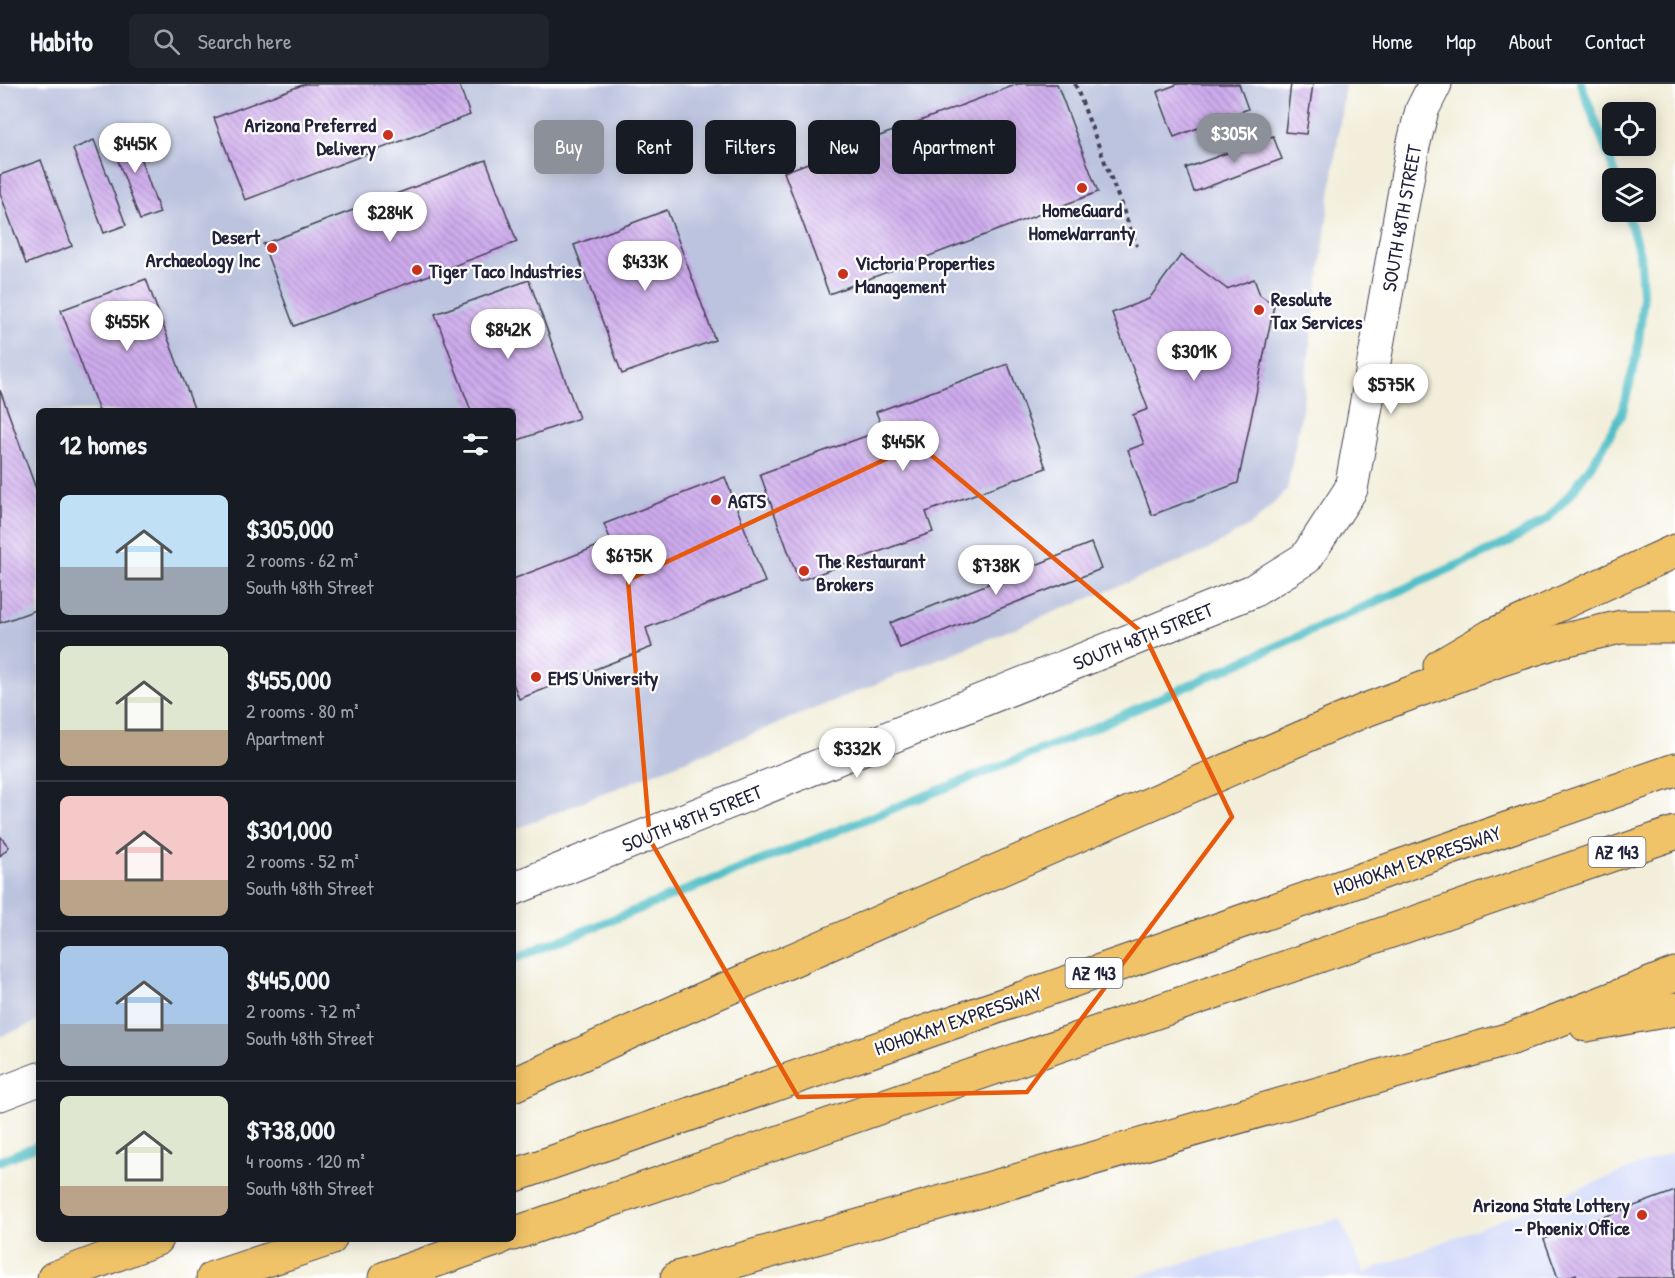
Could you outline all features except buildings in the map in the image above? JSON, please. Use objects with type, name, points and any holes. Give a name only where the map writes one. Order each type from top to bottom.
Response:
[{"type":"highway","points":[[1363,711],[1491,636],[1675,551]]},
{"type":"highway","points":[[516,1084],[721,991],[1363,711],[1499,660],[1559,641],[1621,627],[1675,627]]},
{"type":"highway","name":"HOHOKAM EXPRESSWAY","points":[[516,1175],[1675,770]]},
{"type":"highway","name":"AZ 143","points":[[516,1233],[1675,833]]},
{"type":"highway","points":[[677,1278],[1513,1038],[1675,974]]},
{"type":"highway","points":[[1513,1038],[1675,1009]]},
{"type":"highway","points":[[54,1278],[149,1242]]},
{"type":"highway","points":[[213,1278],[321,1242]]},
{"type":"highway","points":[[385,1278],[489,1242]]},
{"type":"street","name":"SOUTH 48TH STREET","points":[[516,888],[1253,591],[1306,558],[1352,489],[1413,146],[1422,110],[1435,84]]},
{"type":"street","points":[[0,1094],[36,1079]]},
{"type":"path","points":[[1075,84],[1137,246]]},
{"type":"highlighted area","points":[[918,444],[1144,634],[1232,817],[1027,1092],[798,1097],[650,840],[628,580]]},
{"type":"shaded area","points":[[0,84],[1345,84],[1301,415],[1287,490],[1254,523],[1204,552],[516,829],[516,408],[36,408],[36,1022],[0,1037]]},
{"type":"shaded area","points":[[1675,1151],[1675,1278],[1131,1278],[1340,1218],[1364,1273]]},
{"type":"waterway","points":[[1581,84],[1613,168]]},
{"type":"waterway","points":[[516,958],[1071,738],[1507,543],[1547,519],[1572,492],[1599,454],[1622,413],[1637,355],[1643,300],[1640,256],[1630,222]]},
{"type":"waterway","points":[[0,1161],[36,1146]]},
{"type":"place","name":"Arizona Preferred Delivery","points":[[388,135]]},
{"type":"place","name":"HomeGuard HomeWarranty","points":[[1082,188]]},
{"type":"place","name":"Desert Archaeology Inc","points":[[272,248]]},
{"type":"place","name":"Tiger Taco Industries","points":[[417,270]]},
{"type":"place","name":"Victoria Properties Management","points":[[843,274]]},
{"type":"place","name":"Resolute Tax Services","points":[[1259,310]]},
{"type":"place","name":"AGTS","points":[[716,500]]},
{"type":"place","name":"The Restaurant Brokers","points":[[804,571]]},
{"type":"place","name":"EMS University","points":[[536,677]]},
{"type":"place","name":"Arizona State Lottery - Phoenix Office","points":[[1642,1215]]}]
